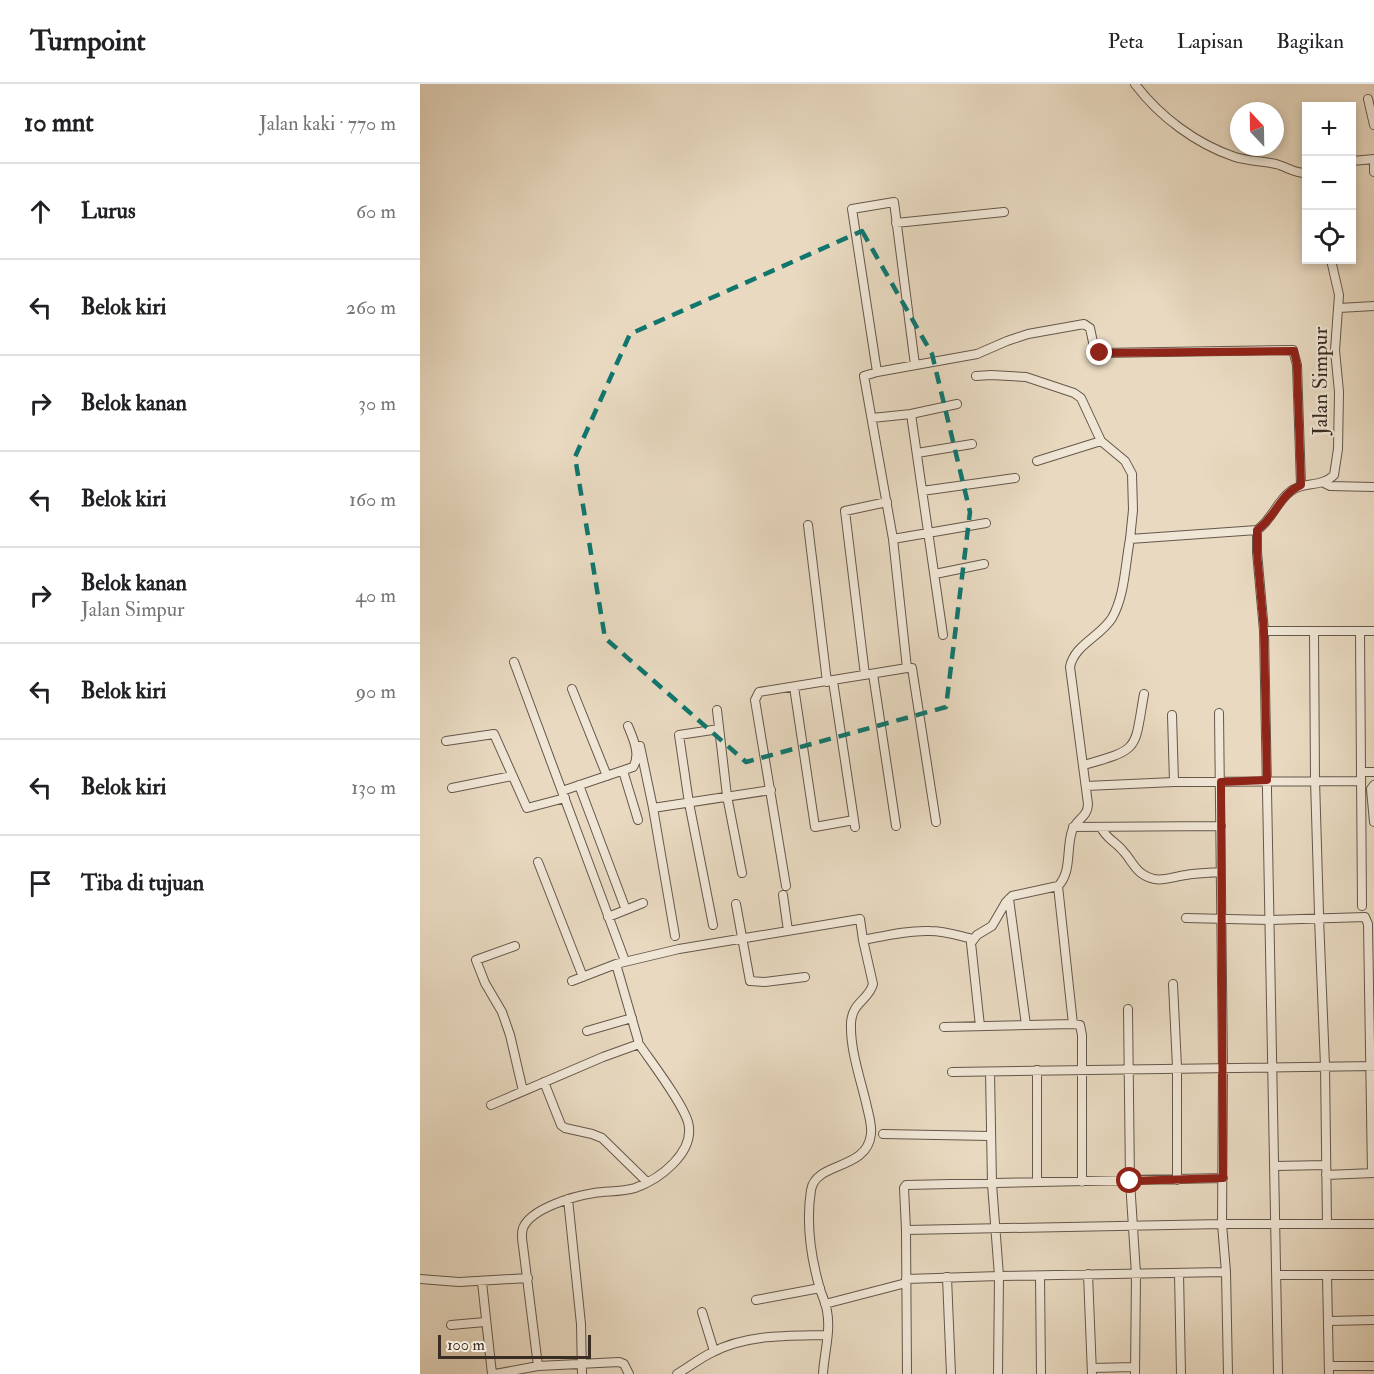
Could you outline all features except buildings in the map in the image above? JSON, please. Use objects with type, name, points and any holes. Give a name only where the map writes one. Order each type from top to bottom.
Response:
[{"type":"street","points":[[1135,84],[1162,114],[1206,144],[1235,157],[1275,164],[1302,173]]},
{"type":"street","points":[[1368,99],[1374,125]]},
{"type":"street","points":[[1356,161],[1374,159],[1374,172]]},
{"type":"street","points":[[877,372],[852,208],[894,202],[915,366]]},
{"type":"street","points":[[896,223],[1004,212]]},
{"type":"street","name":"Jalan Simpur","points":[[1324,483],[1334,475],[1338,449],[1339,392],[1335,350],[1339,308],[1338,288],[1332,264]]},
{"type":"street","points":[[1339,308],[1374,306]]},
{"type":"street","points":[[907,668],[893,539],[864,376],[977,354],[1028,334],[1084,324],[1090,328],[1094,347],[1100,353],[1293,350],[1297,365],[1301,485]]},
{"type":"street","points":[[976,376],[1026,377],[1077,395],[1083,401],[1101,441],[1125,461],[1132,474],[1134,510],[1121,594],[1114,613],[1103,630],[1076,652],[1071,663],[1088,810],[1073,827],[1067,852],[1065,878],[1058,886],[1014,895],[990,928],[973,939],[971,943],[980,1026]]},
{"type":"street","points":[[873,418],[911,414],[957,404]]},
{"type":"street","points":[[911,414],[943,635]]},
{"type":"street","points":[[1037,461],[1101,441]]},
{"type":"street","points":[[916,453],[972,444]]},
{"type":"street","points":[[922,491],[1015,478]]},
{"type":"street","points":[[1130,539],[1257,530],[1269,519],[1286,495],[1301,485],[1324,483],[1330,486],[1374,488]]},
{"type":"street","points":[[886,502],[845,511],[869,675],[896,826]]},
{"type":"street","points":[[893,539],[986,523]]},
{"type":"street","points":[[794,687],[815,827],[855,824],[830,681],[808,525]]},
{"type":"street","points":[[1257,530],[1264,631],[1278,1374]]},
{"type":"street","points":[[934,574],[984,564]]},
{"type":"street","points":[[1264,631],[1374,632]]},
{"type":"street","points":[[1314,632],[1315,780],[1325,1066],[1327,1224]]},
{"type":"street","points":[[1360,632],[1362,906]]},
{"type":"street","points":[[514,662],[625,961]]},
{"type":"street","points":[[788,931],[785,890],[771,790],[755,700],[759,692],[912,668],[936,822]]},
{"type":"street","points":[[572,689],[607,776]]},
{"type":"street","points":[[1084,765],[1118,756],[1132,747],[1144,694]]},
{"type":"street","points":[[717,710],[727,796],[742,873]]},
{"type":"street","points":[[1219,713],[1223,1068],[1222,1224],[1226,1272],[1228,1374]]},
{"type":"street","points":[[1172,715],[1174,782]]},
{"type":"street","points":[[446,741],[494,734],[527,808],[633,767],[637,759],[636,749],[628,726]]},
{"type":"street","points":[[713,925],[689,803],[680,735],[719,729]]},
{"type":"street","points":[[640,746],[675,936]]},
{"type":"street","points":[[623,771],[638,820]]},
{"type":"street","points":[[1086,786],[1315,780],[1361,776],[1374,772]]},
{"type":"street","points":[[452,788],[512,776]]},
{"type":"street","points":[[1374,785],[1371,789],[1374,822]]},
{"type":"street","points":[[579,786],[626,910]]},
{"type":"street","points":[[653,808],[771,790]]},
{"type":"street","points":[[1073,827],[1221,826]]},
{"type":"street","points":[[1101,827],[1105,834],[1122,849],[1135,868],[1155,880],[1220,872]]},
{"type":"street","points":[[538,862],[583,977]]},
{"type":"street","points":[[1058,886],[1073,1024]]},
{"type":"street","points":[[1009,899],[1026,1025]]},
{"type":"street","points":[[608,917],[643,903]]},
{"type":"street","points":[[736,904],[750,981],[765,982],[805,977]]},
{"type":"street","points":[[1186,918],[1270,920],[1319,916],[1363,916],[1367,920],[1373,1173],[1275,1166]]},
{"type":"street","points":[[572,981],[625,961],[679,949],[860,919],[873,984],[858,1003],[853,1014],[852,1041],[870,1120],[871,1134],[868,1146],[860,1156],[823,1174],[813,1184],[809,1220],[811,1243],[828,1318],[823,1374]]},
{"type":"street","points":[[863,940],[930,931],[973,939]]},
{"type":"street","points":[[515,946],[476,960],[485,983],[502,1012],[510,1035],[523,1091]]},
{"type":"street","points":[[616,964],[638,1040]]},
{"type":"street","points":[[1173,984],[1177,1067],[1177,1180]]},
{"type":"street","points":[[1088,1275],[1092,1371],[1135,1370],[1136,1274],[1130,1181],[1128,1009]]},
{"type":"street","points":[[587,1031],[632,1018]]},
{"type":"street","points":[[944,1027],[1073,1024],[1080,1026],[1083,1069],[1082,1182]]},
{"type":"street","points":[[491,1104],[639,1044],[687,1121],[687,1141],[676,1161],[647,1182],[624,1190],[592,1193],[568,1199],[534,1214],[524,1227],[522,1235],[538,1366]]},
{"type":"street","points":[[952,1072],[1371,1066]]},
{"type":"street","points":[[1036,1182],[1037,1070]]},
{"type":"street","points":[[990,1071],[992,1184],[999,1276],[998,1374]]},
{"type":"street","points":[[544,1082],[561,1125],[602,1138],[647,1182]]},
{"type":"street","points":[[883,1134],[990,1136]]},
{"type":"street","points":[[907,1374],[904,1188],[906,1185],[1223,1178]]},
{"type":"street","points":[[568,1199],[581,1324],[582,1369]]},
{"type":"street","points":[[906,1230],[1222,1224],[1374,1224]]},
{"type":"street","points":[[825,1304],[906,1281],[947,1277],[1226,1272]]},
{"type":"street","points":[[1179,1273],[1181,1374]]},
{"type":"street","points":[[1277,1275],[1374,1275]]},
{"type":"street","points":[[1327,1275],[1329,1370],[1374,1366]]},
{"type":"street","points":[[1040,1276],[1041,1374]]},
{"type":"street","points":[[947,1277],[951,1374]]},
{"type":"street","points":[[420,1279],[482,1282],[528,1278]]},
{"type":"street","points":[[482,1282],[485,1322],[494,1374],[538,1366],[582,1369],[621,1362],[629,1374]]},
{"type":"street","points":[[756,1300],[820,1288]]},
{"type":"street","points":[[702,1312],[714,1351]]},
{"type":"street","points":[[1329,1321],[1374,1320]]},
{"type":"street","points":[[451,1325],[485,1322]]},
{"type":"street","points":[[677,1374],[714,1351],[740,1342],[768,1337],[827,1335]]},
{"type":"highlighted area","points":[[862,231],[932,354],[970,512],[946,707],[746,762],[605,638],[575,457],[630,334]]},
{"type":"route","points":[[1100,353],[1291,349],[1296,355],[1297,365],[1301,485],[1286,495],[1269,519],[1257,530],[1258,575],[1264,631],[1267,780],[1221,782],[1223,1178],[1130,1181]]}]
